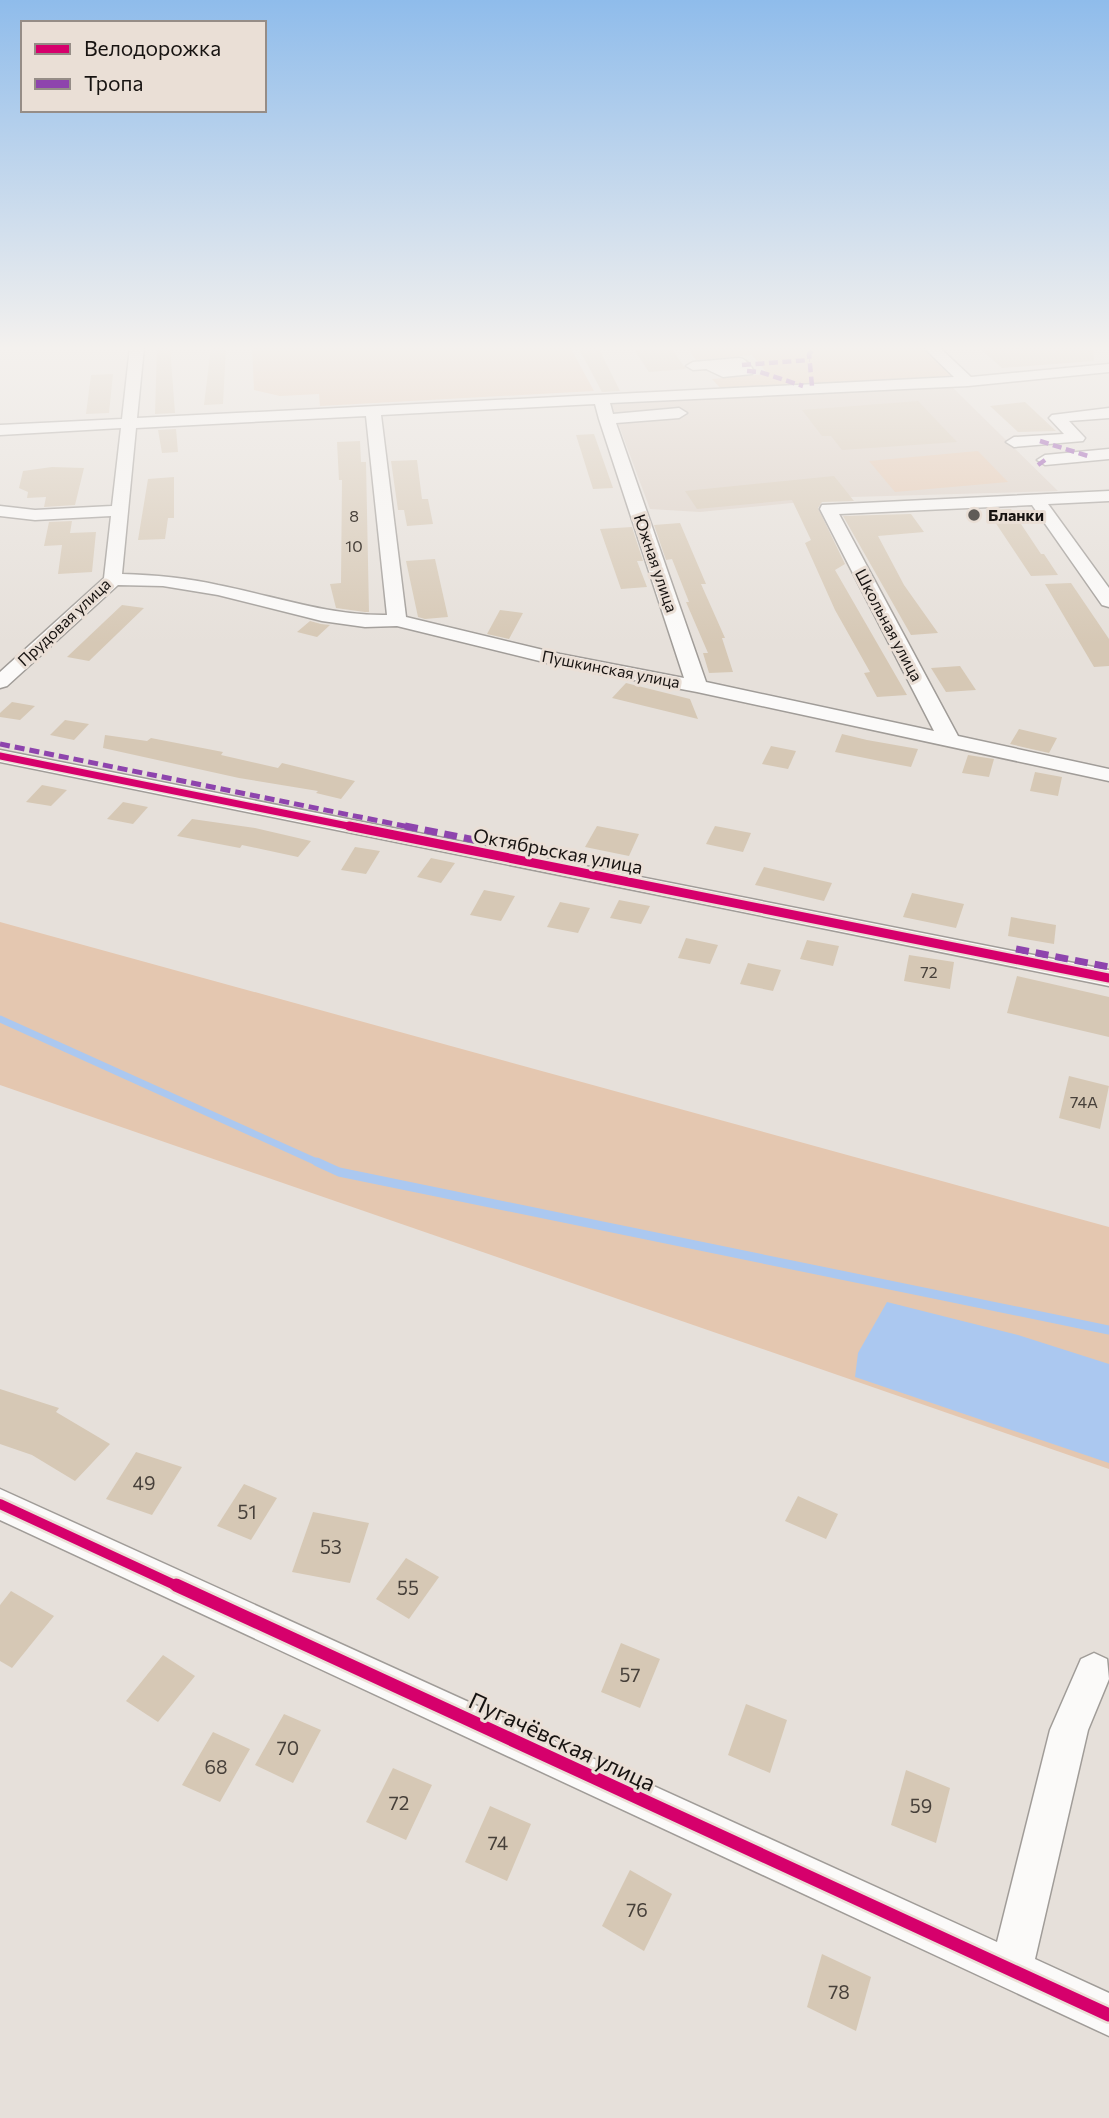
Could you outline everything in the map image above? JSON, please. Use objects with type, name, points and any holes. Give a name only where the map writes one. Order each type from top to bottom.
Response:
[{"type":"street","name":"Прудовая улица","points":[[0,682],[113,579],[126,446]]},
{"type":"street","points":[[377,446],[397,620]]},
{"type":"street","name":"Южная улица","points":[[616,446],[697,686]]},
{"type":"street","points":[[1045,460],[1109,454]]},
{"type":"street","points":[[1037,500],[1109,496]]},
{"type":"street","points":[[1037,500],[1109,601]]},
{"type":"street","name":"Школьная улица","points":[[950,741],[828,509],[1037,500]]},
{"type":"street","points":[[0,511],[35,515],[120,511]]},
{"type":"street","name":"Пушкинская улица","points":[[113,579],[163,581],[333,617],[365,621],[397,620],[559,660],[697,686],[1109,775]]},
{"type":"street","name":"Октябрьская улица","points":[[0,756],[1109,978]]},
{"type":"street","name":"Пугачёвская улица","points":[[0,1504],[1109,2015]]},
{"type":"street","points":[[1011,1970],[1069,1730],[1094,1671]]},
{"type":"shaded area","points":[[627,446],[1012,446],[1058,491],[852,497],[700,512],[650,509]]},
{"type":"shaded area","points":[[978,451],[1008,482],[895,492],[869,461]]},
{"type":"shaded area","points":[[0,922],[1109,1227],[1109,1469],[0,1085]]},
{"type":"water","points":[[887,1302],[1018,1335],[1109,1364],[1109,1463],[855,1377],[858,1353]]},
{"type":"building","points":[[161,446],[177,446],[178,452],[162,453]]},
{"type":"building","points":[[337,446],[360,446],[361,462],[366,462],[369,612],[336,608],[330,584],[341,583],[342,480],[339,480]]},
{"type":"building","points":[[579,446],[598,446],[613,488],[593,489]]},
{"type":"building","points":[[839,446],[902,446],[842,450]]},
{"type":"building","points":[[417,460],[422,499],[428,499],[433,524],[407,526],[404,510],[398,510],[391,461]]},
{"type":"building","points":[[52,467],[84,468],[75,505],[44,507],[46,497],[27,498],[28,492],[19,488],[23,471]]},
{"type":"building","points":[[834,476],[854,501],[822,502],[818,508],[845,564],[835,570],[907,695],[877,697],[864,673],[870,672],[835,610],[805,543],[811,540],[792,500],[697,509],[685,491]]},
{"type":"building","points":[[174,477],[174,518],[168,518],[165,539],[138,540],[148,479]]},
{"type":"building","points":[[1011,509],[1058,575],[1031,576],[987,510]]},
{"type":"building","points":[[911,514],[924,532],[878,536],[904,585],[938,633],[911,635],[843,516]]},
{"type":"building","points":[[72,521],[70,533],[96,532],[92,572],[58,574],[62,545],[44,546],[49,522]]},
{"type":"building","points":[[680,523],[706,584],[701,584],[725,638],[722,638],[733,672],[709,673],[703,653],[708,653],[686,602],[689,602],[672,559],[666,560],[654,525]]},
{"type":"building","points":[[632,527],[643,561],[637,561],[647,587],[621,589],[600,529]]},
{"type":"building","points":[[435,559],[448,617],[425,619],[418,617],[406,561]]},
{"type":"building","points":[[1071,583],[1109,639],[1109,666],[1094,667],[1045,584]]},
{"type":"building","points":[[122,605],[144,608],[89,661],[67,657]]},
{"type":"building","points":[[500,610],[523,613],[509,639],[487,634]]},
{"type":"building","points":[[310,621],[330,625],[317,637],[297,632]]},
{"type":"building","points":[[960,666],[976,690],[946,692],[931,668]]},
{"type":"building","points":[[626,683],[690,699],[698,719],[612,698]]},
{"type":"building","points":[[12,702],[35,706],[20,720],[0,717],[0,713]]},
{"type":"building","points":[[65,720],[89,724],[74,740],[50,735]]},
{"type":"building","points":[[1019,729],[1057,738],[1049,753],[1010,744]]},
{"type":"building","points":[[842,734],[918,749],[911,767],[835,752]]},
{"type":"building","points":[[105,735],[147,741],[151,738],[223,752],[221,755],[278,768],[282,763],[355,781],[341,799],[316,793],[318,791],[239,778],[103,748]]},
{"type":"building","points":[[771,746],[796,751],[788,769],[762,764]]},
{"type":"building","points":[[968,755],[994,759],[989,777],[962,773]]},
{"type":"building","points":[[1035,772],[1062,777],[1058,796],[1030,791]]},
{"type":"building","points":[[42,785],[67,790],[51,806],[26,802]]},
{"type":"building","points":[[123,802],[148,807],[133,824],[107,819]]},
{"type":"building","points":[[192,819],[255,828],[311,841],[298,857],[242,845],[240,848],[177,836]]},
{"type":"building","points":[[597,826],[639,834],[629,856],[585,847]]},
{"type":"building","points":[[715,826],[751,833],[743,852],[706,844]]},
{"type":"building","points":[[355,847],[380,851],[366,874],[341,870]]},
{"type":"building","points":[[431,858],[455,863],[441,883],[417,877]]},
{"type":"building","points":[[764,867],[832,883],[824,901],[755,885]]},
{"type":"building","points":[[484,890],[515,896],[501,921],[470,915]]},
{"type":"building","points":[[912,893],[964,904],[956,928],[903,917]]},
{"type":"building","points":[[619,900],[650,906],[641,924],[610,918]]},
{"type":"building","points":[[560,902],[590,908],[578,933],[547,927]]},
{"type":"building","points":[[1011,917],[1056,925],[1054,944],[1008,936]]},
{"type":"building","points":[[686,938],[718,945],[710,964],[678,958]]},
{"type":"building","points":[[807,940],[839,946],[833,966],[800,959]]},
{"type":"building","points":[[909,955],[954,962],[950,989],[904,981]]},
{"type":"building","points":[[748,963],[781,970],[773,991],[740,984]]},
{"type":"building","points":[[1017,976],[1109,997],[1109,1037],[1007,1013]]},
{"type":"building","points":[[1069,1076],[1109,1086],[1100,1129],[1059,1118]]},
{"type":"building","points":[[0,1389],[59,1408],[56,1412],[110,1444],[75,1481],[32,1455],[0,1444]]},
{"type":"building","points":[[136,1452],[182,1467],[152,1515],[106,1499]]},
{"type":"building","points":[[244,1484],[277,1498],[251,1540],[217,1526]]},
{"type":"building","points":[[798,1496],[838,1514],[826,1539],[785,1521]]},
{"type":"building","points":[[313,1512],[369,1523],[350,1583],[292,1572]]},
{"type":"building","points":[[406,1558],[439,1577],[409,1619],[376,1599]]},
{"type":"building","points":[[11,1591],[54,1616],[12,1668],[0,1661],[0,1605]]},
{"type":"building","points":[[621,1643],[660,1659],[640,1708],[601,1692]]},
{"type":"building","points":[[163,1655],[195,1676],[158,1722],[126,1701]]},
{"type":"building","points":[[746,1704],[787,1720],[770,1773],[728,1755]]},
{"type":"building","points":[[284,1714],[321,1730],[293,1783],[255,1765]]},
{"type":"building","points":[[213,1732],[250,1749],[220,1802],[182,1785]]},
{"type":"building","points":[[393,1768],[432,1785],[406,1840],[366,1822]]},
{"type":"building","points":[[906,1770],[950,1788],[936,1843],[891,1825]]},
{"type":"building","points":[[490,1806],[531,1824],[507,1881],[465,1862]]},
{"type":"building","points":[[630,1870],[672,1894],[644,1951],[602,1926]]},
{"type":"building","points":[[822,1954],[871,1977],[856,2031],[807,2007]]},
{"type":"waterway","points":[[0,1019],[321,1164]]},
{"type":"waterway","points":[[317,1162],[339,1172],[1109,1330]]},
{"type":"marked path","points":[[1055,446],[1088,456]]},
{"type":"marked path","points":[[1038,465],[1045,460]]},
{"type":"marked path","points":[[0,744],[515,848]]},
{"type":"marked path","points":[[1016,949],[1109,967]]},
{"type":"cycle path","points":[[0,756],[1109,978]]},
{"type":"cycle path","points":[[0,1504],[1109,2015]]},
{"type":"place","name":"Бланки","points":[[974,515]]}]
